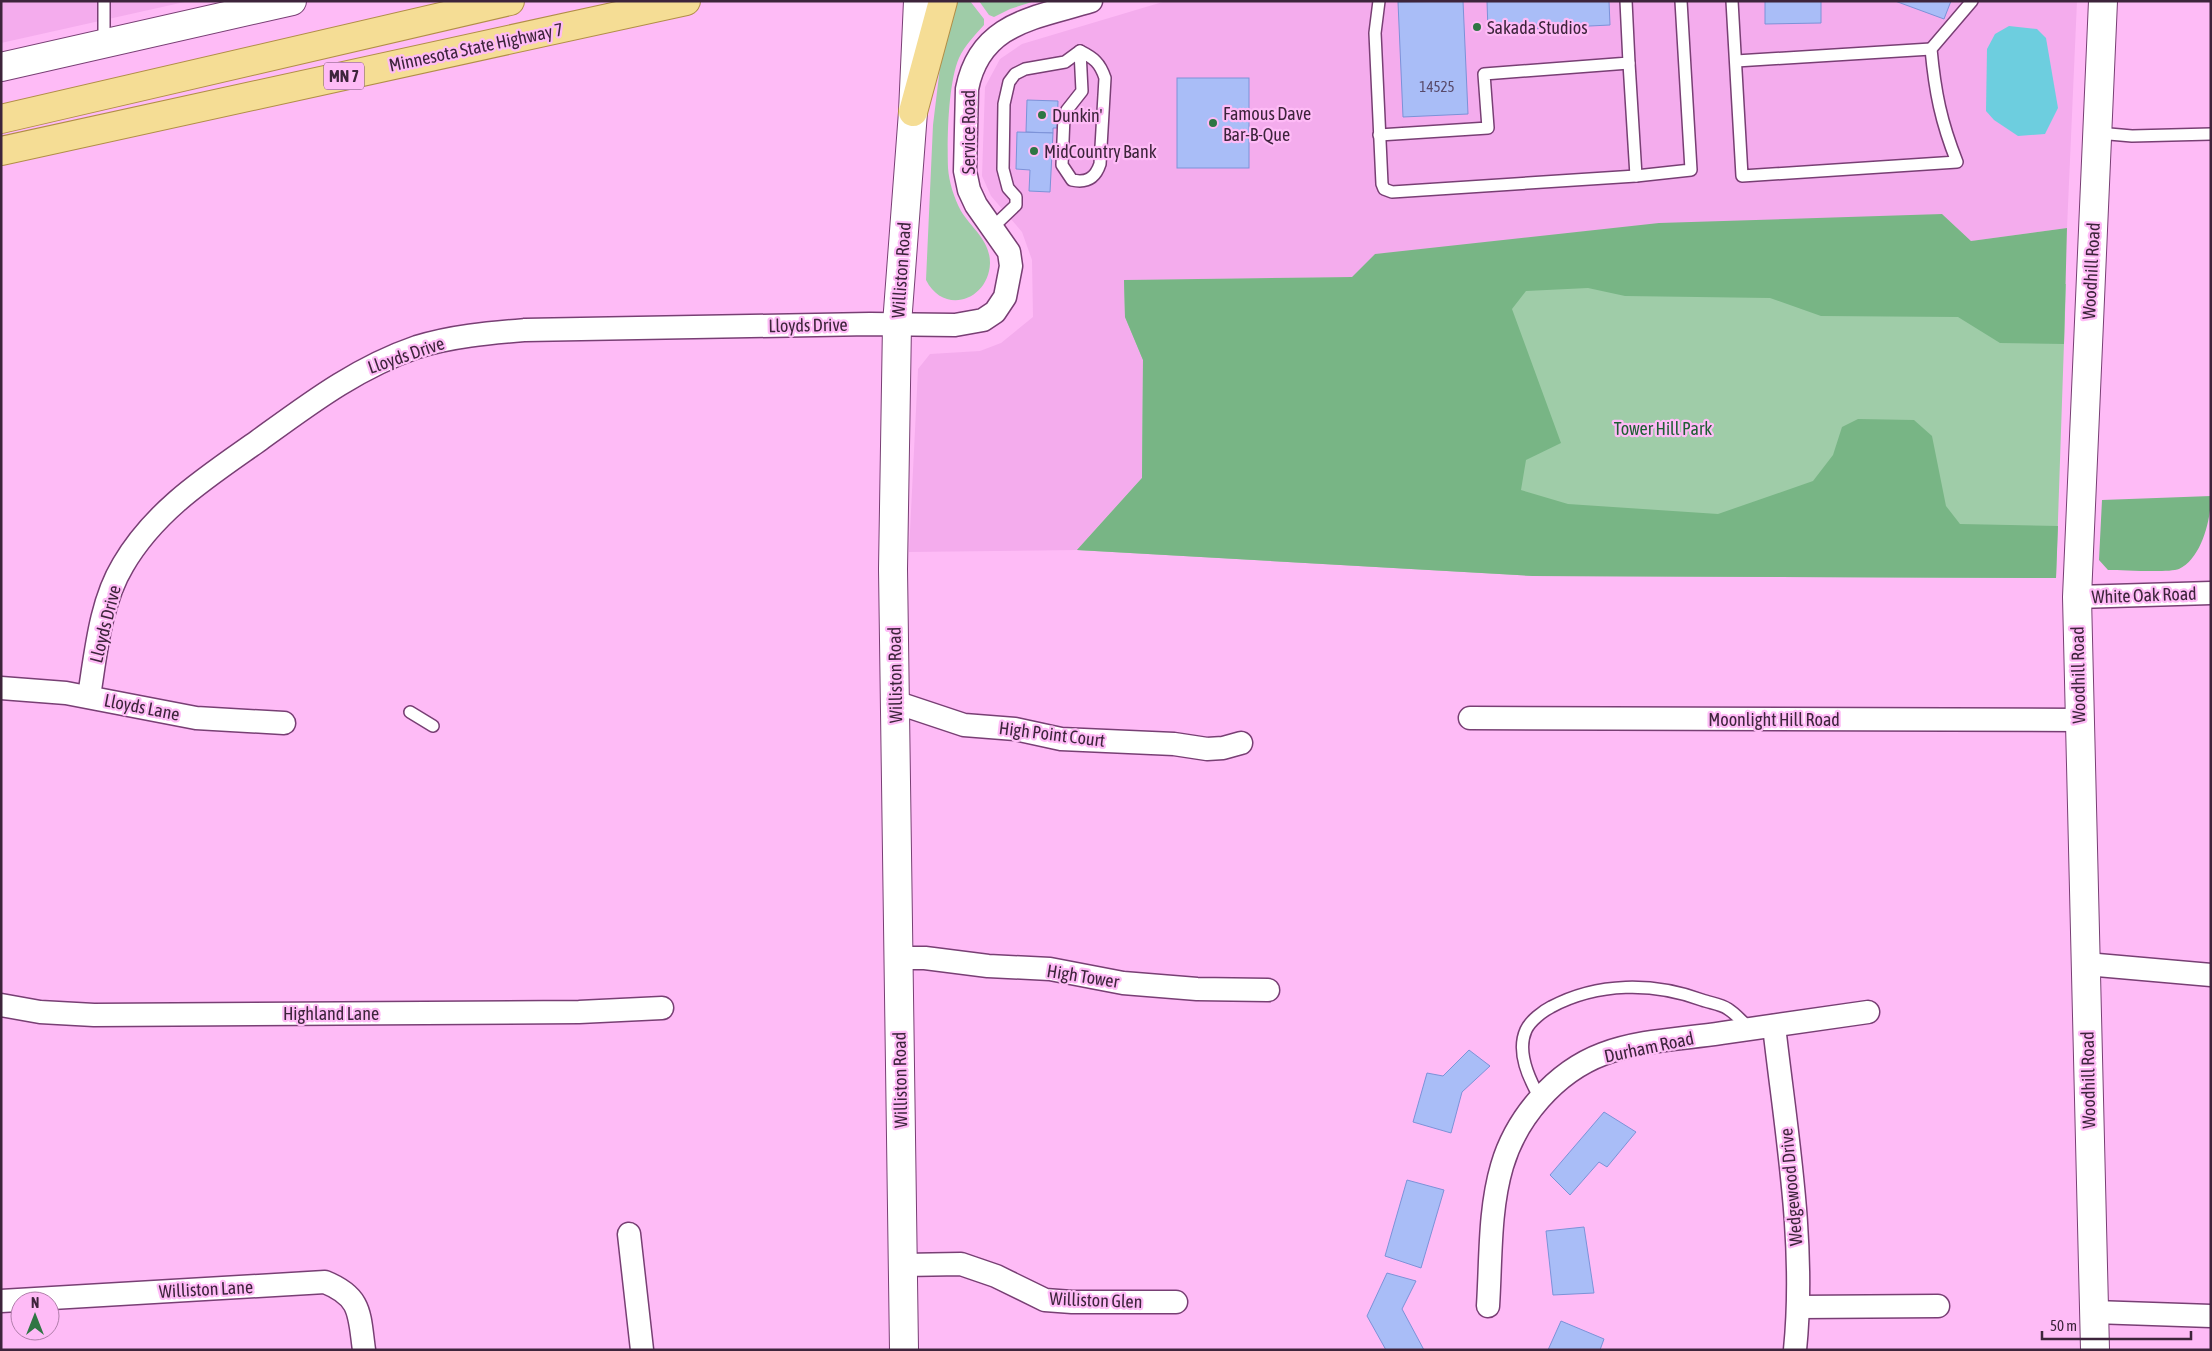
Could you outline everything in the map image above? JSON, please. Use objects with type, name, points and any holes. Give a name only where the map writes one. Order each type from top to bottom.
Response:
[{"type":"main road","name":"Minnesota State Highway 7","points":[[1,119],[510,1]]},
{"type":"main road","name":"Minnesota State Highway 7","points":[[1,150],[686,1]]},
{"type":"main road","points":[[913,112],[943,1]]},
{"type":"street","points":[[1,67],[292,1]]},
{"type":"street","name":"Williston Road","points":[[904,1350],[893,569],[897,324],[913,112],[918,1]]},
{"type":"street","name":"Service Road","points":[[897,324],[971,324],[995,312],[1005,297],[1011,266],[1009,252],[976,205],[969,190],[965,171],[967,89],[976,60],[990,41],[1012,26],[1092,1]]},
{"type":"street","name":"Woodhill Road","points":[[2095,1350],[2077,597],[2103,1]]},
{"type":"street","name":"Lloyds Drive","points":[[90,696],[95,659],[109,594],[122,567],[148,530],[172,504],[193,488],[320,396],[366,367],[418,347],[472,334],[535,330],[897,324]]},
{"type":"street","name":"White Oak Road","points":[[2077,597],[2208,587]]},
{"type":"street","name":"Lloyds Lane","points":[[1,688],[90,696],[196,718],[284,722]]},
{"type":"street","name":"High Point Court","points":[[895,702],[964,725],[1015,729],[1061,739],[1174,744],[1208,749],[1223,748],[1241,743]]},
{"type":"street","name":"Moonlight Hill Road","points":[[1470,718],[2079,720]]},
{"type":"street","name":"High Tower","points":[[898,958],[925,958],[988,966],[1050,969],[1133,984],[1197,989],[1268,990]]},
{"type":"street","points":[[2086,964],[2211,975]]},
{"type":"street","name":"Highland Lane","points":[[1,1005],[40,1012],[94,1015],[569,1012],[662,1008]]},
{"type":"street","name":"Durham Road","points":[[1488,1306],[1495,1204],[1502,1166],[1516,1130],[1540,1098],[1568,1073],[1602,1054],[1642,1044],[1868,1012]]},
{"type":"street","name":"Wedgewood Drive","points":[[1774,1026],[1795,1213],[1798,1307],[1795,1350]]},
{"type":"street","points":[[629,1234],[642,1350]]},
{"type":"street","name":"Williston Glen","points":[[903,1264],[960,1264],[996,1276],[1046,1300],[1072,1302],[1176,1302]]},
{"type":"street","name":"Williston Lane","points":[[1,1301],[325,1282],[341,1288],[354,1299],[359,1316],[364,1350]]},
{"type":"street","points":[[1798,1307],[1938,1306]]},
{"type":"street","points":[[2094,1312],[2211,1316]]},
{"type":"lane","points":[[104,1],[104,44]]},
{"type":"lane","points":[[1379,1],[1375,33],[1382,184],[1384,189],[1392,192],[1636,176],[1691,170],[1681,1]]},
{"type":"lane","points":[[1626,1],[1636,176]]},
{"type":"lane","points":[[1732,1],[1742,176],[1956,162],[1944,129],[1936,97],[1931,49]]},
{"type":"lane","points":[[1736,61],[1931,49],[1972,1]]},
{"type":"lane","points":[[993,227],[1016,205],[1016,197],[1008,188],[1003,169],[1004,104],[1008,82],[1015,74],[1025,69],[1065,62],[1080,51]]},
{"type":"lane","points":[[1080,51],[1095,58],[1101,66],[1105,78],[1100,164],[1097,174],[1081,182],[1072,180],[1062,165],[1064,116],[1066,110],[1082,91],[1080,51]]},
{"type":"lane","points":[[1379,135],[1488,128],[1484,74],[1629,63]]},
{"type":"lane","points":[[2097,133],[2132,136],[2211,134]]},
{"type":"lane","points":[[410,712],[433,726]]},
{"type":"lane","points":[[1540,1098],[1527,1076],[1523,1054],[1526,1030],[1542,1012],[1567,998],[1602,988],[1640,987],[1684,993],[1727,1008],[1750,1029]]},
{"type":"shaded area","points":[[1,1],[189,1],[1,43]]},
{"type":"shaded area","points":[[1166,1],[2077,1],[2067,228],[1971,241],[1942,214],[1375,254],[1352,277],[1124,280],[1125,317],[1143,360],[1142,478],[1077,550],[909,552],[918,369],[930,354],[980,351],[1001,343],[1033,317],[1032,260],[1022,232],[991,196],[982,176],[985,87],[1000,59],[1022,44]]},
{"type":"shaded area","points":[[2009,26],[2037,29],[2046,38],[2058,108],[2045,134],[2018,136],[1994,120],[1986,111],[1987,49],[1995,34]]},
{"type":"shaded area","name":"Tower Hill Park","points":[[1942,214],[1971,241],[2067,228],[2064,344],[2000,343],[1958,317],[1821,316],[1770,298],[1625,296],[1588,288],[1526,291],[1512,309],[1561,443],[1526,460],[1521,490],[1568,504],[1718,514],[1813,481],[1833,455],[1842,427],[1858,419],[1914,420],[1932,436],[1946,506],[1960,524],[2058,526],[2056,578],[1533,576],[1077,550],[1142,478],[1143,360],[1125,317],[1124,280],[1352,277],[1375,254],[1659,223]]},
{"type":"shaded area","points":[[2211,496],[2211,505],[2204,537],[2194,556],[2179,569],[2156,571],[2108,570],[2099,560],[2102,500]]},
{"type":"green space","points":[[953,1],[970,1],[984,19],[984,25],[964,49],[955,69],[950,96],[948,168],[952,190],[958,206],[984,241],[990,263],[988,276],[982,286],[974,294],[964,299],[954,300],[943,298],[934,291],[926,280],[933,125],[946,18]]},
{"type":"green space","points":[[979,1],[1035,1],[1010,9],[994,17],[989,15]]},
{"type":"green space","name":"Tower Hill Park","points":[[1124,280],[2066,284],[2056,578],[1533,576],[1077,550],[1142,478],[1143,360],[1125,317]]},
{"type":"building","points":[[1463,1],[1468,114],[1403,117],[1398,2]]},
{"type":"building","points":[[1487,1],[1609,1],[1610,25],[1488,31]]},
{"type":"building","points":[[1765,1],[1821,1],[1821,23],[1765,24]]},
{"type":"building","points":[[1895,1],[1951,1],[1944,19]]},
{"type":"building","name":"Famous Dave Bar-B-Que","points":[[1177,78],[1249,78],[1249,168],[1177,168]]},
{"type":"building","name":"Dunkin'","points":[[1027,100],[1058,101],[1057,128],[1053,128],[1053,133],[1026,132]]},
{"type":"building","name":"MidCountry Bank","points":[[1017,132],[1053,133],[1050,192],[1029,191],[1030,170],[1016,169]]},
{"type":"building","points":[[1469,1050],[1490,1066],[1462,1092],[1451,1133],[1413,1122],[1427,1073],[1443,1076]]},
{"type":"building","points":[[1604,1112],[1636,1132],[1607,1167],[1599,1162],[1570,1195],[1550,1175]]},
{"type":"building","points":[[1407,1180],[1444,1190],[1421,1268],[1385,1256]]},
{"type":"building","points":[[1584,1227],[1594,1293],[1553,1295],[1546,1231]]},
{"type":"building","points":[[1387,1273],[1416,1281],[1402,1309],[1424,1350],[1386,1350],[1367,1316]]},
{"type":"building","points":[[1561,1321],[1604,1339],[1600,1350],[1548,1350]]},
{"type":"place","name":"Sakada Studios","points":[[1477,27]]},
{"type":"place","name":"Dunkin'","points":[[1042,115]]},
{"type":"place","name":"Famous Dave Bar-B-Que","points":[[1213,123]]},
{"type":"place","name":"MidCountry Bank","points":[[1034,151]]}]
